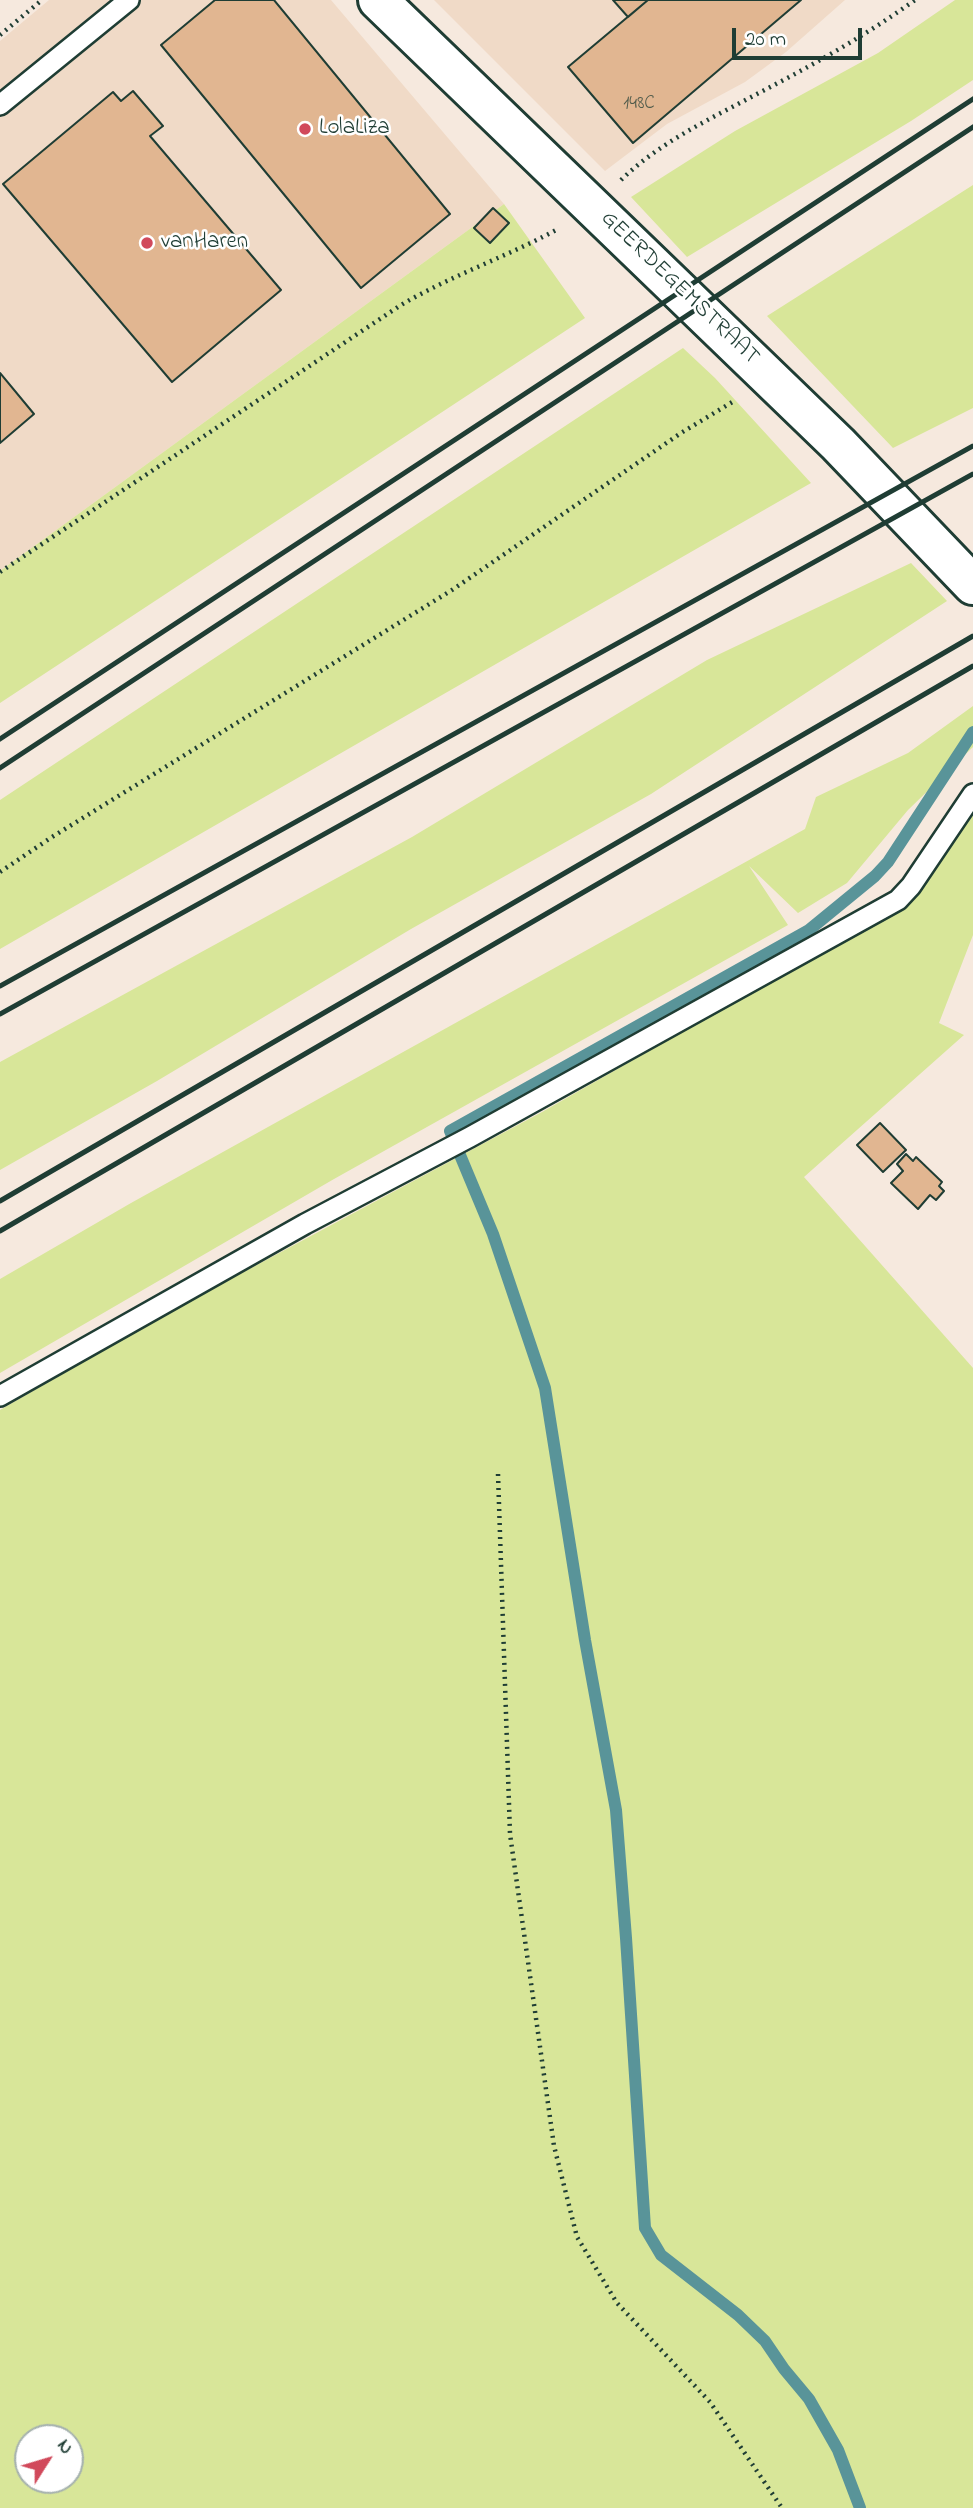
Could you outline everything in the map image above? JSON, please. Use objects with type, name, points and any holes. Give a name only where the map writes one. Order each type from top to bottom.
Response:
[{"type":"street","name":"GEERDEGEMSTRAAT","points":[[378,0],[838,444],[973,585]]},
{"type":"lane","points":[[0,105],[129,0]]},
{"type":"lane","points":[[0,1396],[293,1230],[470,1137],[898,900],[911,886],[973,794]]},
{"type":"path","points":[[0,34],[42,0]]},
{"type":"path","points":[[0,572],[401,305],[500,259],[573,221],[636,165],[664,145],[783,81],[883,23],[915,0]]},
{"type":"path","points":[[0,872],[52,837],[452,590],[681,433],[771,379]]},
{"type":"path","points":[[498,1474],[510,1834],[554,2146],[577,2237],[617,2303],[710,2402],[782,2508]]},
{"type":"shaded area","points":[[49,0],[331,0],[504,204],[0,571],[0,41]]},
{"type":"shaded area","points":[[434,0],[845,0],[786,52],[745,82],[667,124],[605,171]]},
{"type":"green space","points":[[955,0],[973,0],[973,80],[911,121],[687,257],[631,197],[735,131],[878,53]]},
{"type":"green space","points":[[973,185],[973,408],[893,448],[767,316]]},
{"type":"green space","points":[[504,204],[585,318],[0,703],[0,571]]},
{"type":"green space","points":[[683,348],[715,378],[811,483],[0,949],[0,800]]},
{"type":"green space","points":[[911,563],[947,601],[651,794],[411,929],[157,1081],[0,1170],[0,1062],[412,837],[707,660]]},
{"type":"green space","points":[[973,706],[973,747],[908,810],[847,883],[798,913],[749,866],[788,925],[334,1179],[0,1373],[0,1279],[131,1203],[805,829],[816,797],[908,753]]},
{"type":"green space","points":[[973,808],[973,935],[939,1023],[964,1035],[804,1177],[973,1368],[973,2508],[0,2508],[0,1410],[184,1304],[542,1112],[908,903],[935,869]]},
{"type":"building","name":"LolaLiza","points":[[215,0],[274,0],[450,214],[361,288],[161,45]]},
{"type":"building","points":[[613,0],[648,0],[628,17]]},
{"type":"building","points":[[648,0],[801,0],[633,143],[568,67]]},
{"type":"building","name":"vanHaren","points":[[133,91],[163,126],[150,136],[281,290],[172,382],[3,184],[113,92],[121,101]]},
{"type":"building","points":[[493,208],[509,223],[490,243],[474,228]]},
{"type":"building","points":[[0,373],[34,414],[0,443]]},
{"type":"building","points":[[880,1123],[906,1150],[883,1172],[857,1145]]},
{"type":"building","points":[[906,1154],[913,1161],[916,1157],[942,1182],[939,1186],[944,1191],[936,1200],[930,1195],[918,1209],[891,1183],[903,1171],[897,1164]]},
{"type":"waterway","points":[[860,2508],[838,2450],[809,2399],[765,2341],[738,2315],[661,2255],[645,2228],[616,1810],[585,1640],[545,1388],[493,1234],[450,1131],[809,930],[875,876],[888,862],[973,732]]},
{"type":"railway","points":[[0,739],[973,99]]},
{"type":"railway","points":[[0,768],[973,127]]},
{"type":"railway","points":[[0,986],[973,446]]},
{"type":"railway","points":[[0,1014],[973,474]]},
{"type":"railway","points":[[0,1201],[973,636]]},
{"type":"railway","points":[[0,1231],[973,666]]},
{"type":"place","name":"LolaLiza","points":[[305,129]]},
{"type":"place","name":"vanHaren","points":[[147,243]]}]
